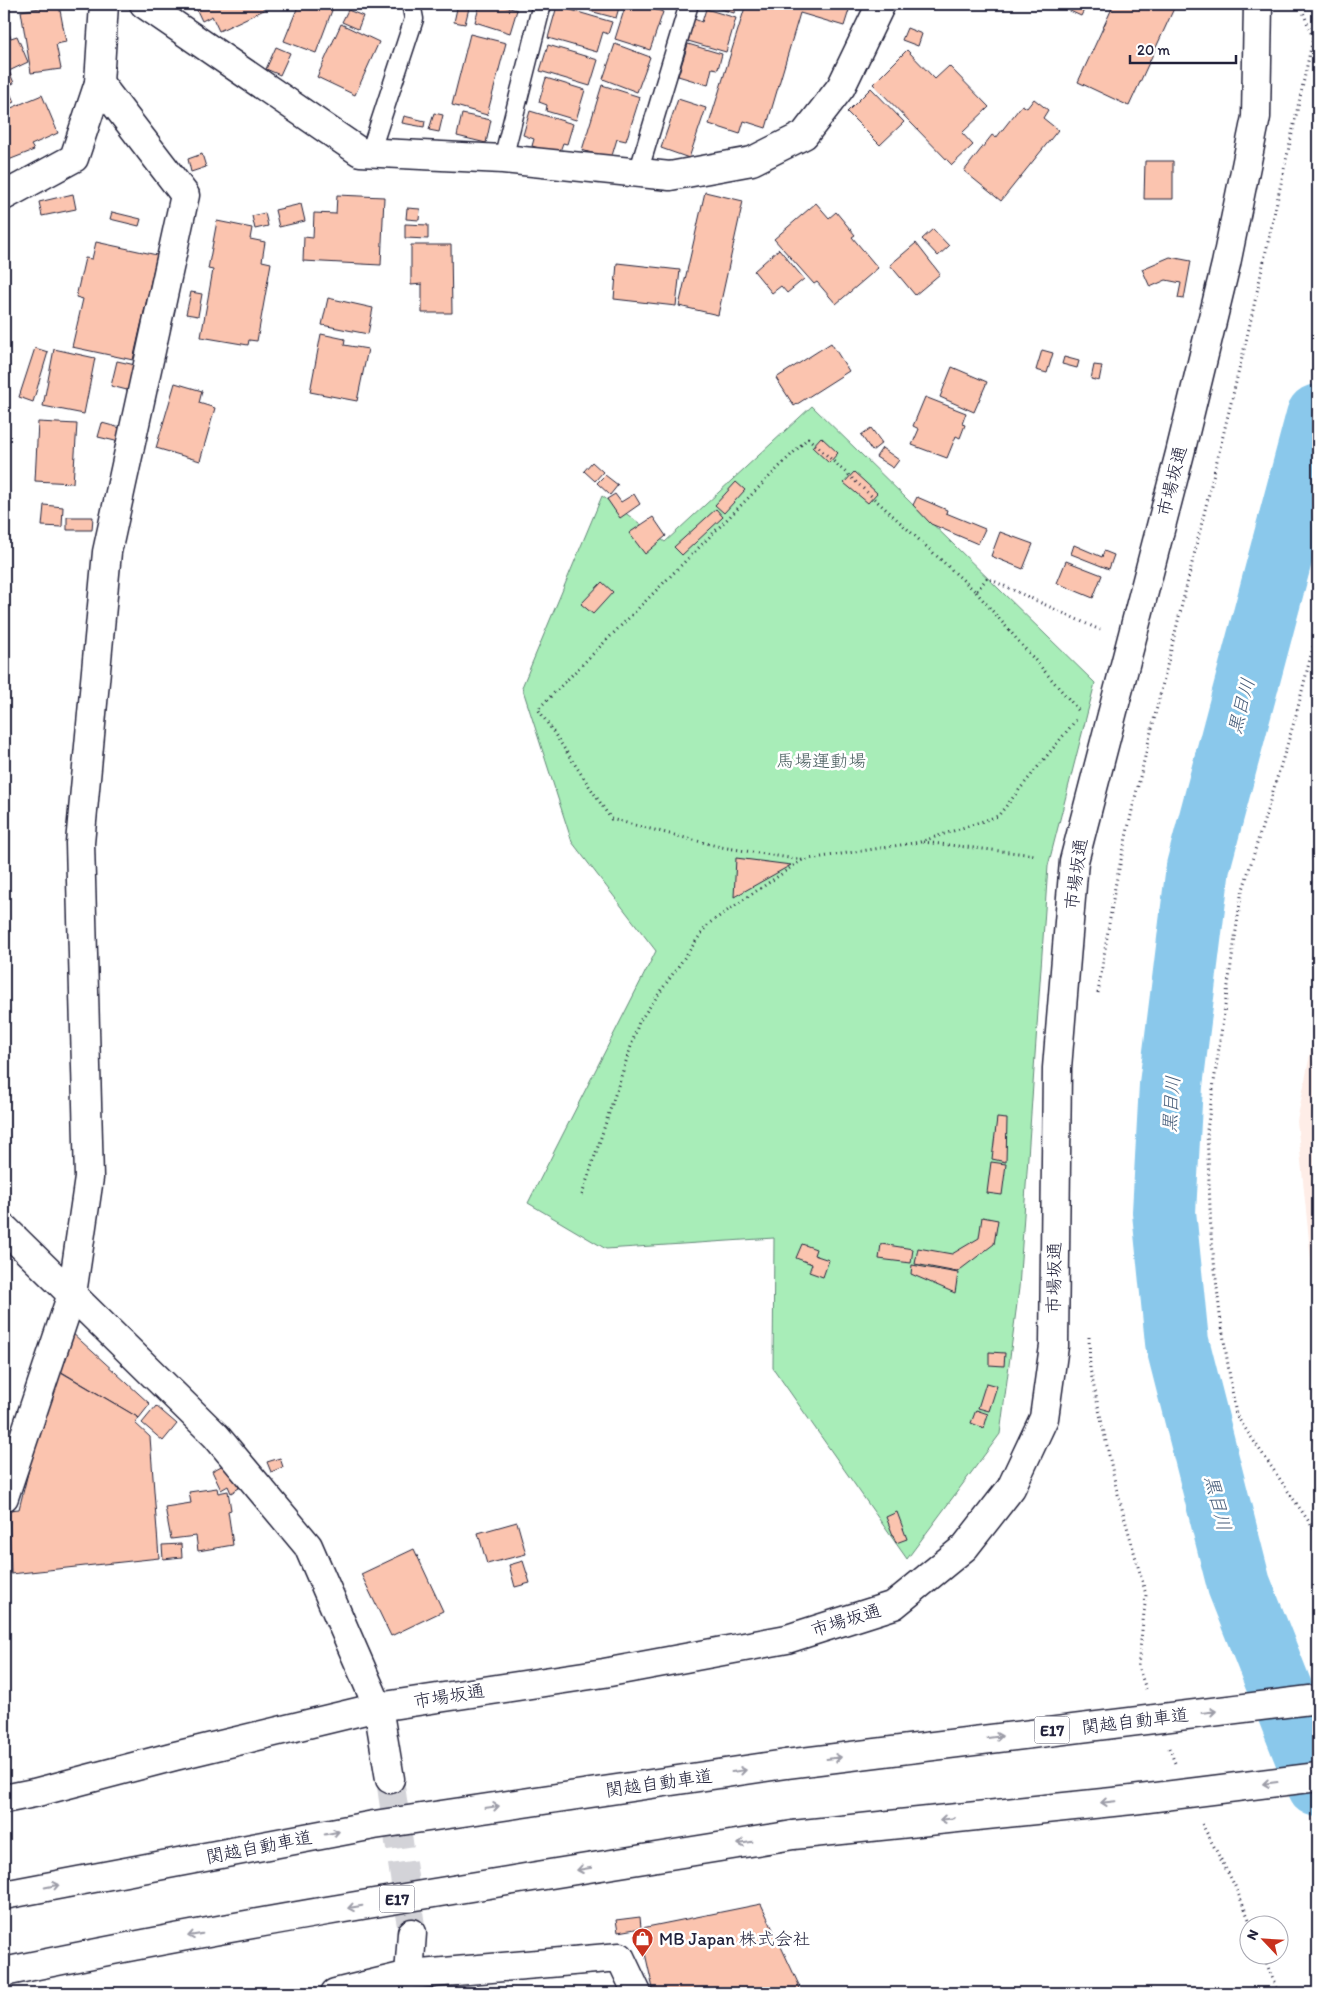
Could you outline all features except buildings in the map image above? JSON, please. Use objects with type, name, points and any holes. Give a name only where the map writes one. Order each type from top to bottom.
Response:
[{"type":"main road","points":[[4,196],[74,158],[99,83],[104,4]]},
{"type":"main road","points":[[144,4],[360,152],[503,159],[670,176],[752,161],[804,135],[841,87],[881,4]]},
{"type":"main road","name":"市場坂通","points":[[4,1799],[378,1707],[604,1672],[787,1638],[894,1605],[965,1547],[1011,1488],[1044,1418],[1054,1346],[1057,1068],[1074,861],[1224,273],[1256,117],[1258,4]]},
{"type":"main road","points":[[4,1497],[72,1294],[89,1178],[80,844],[106,552],[185,196],[99,83]]},
{"type":"main road","points":[[4,1228],[216,1436],[308,1546],[378,1707],[390,1779]]},
{"type":"main road","name":"関越自動車道","points":[[4,1895],[374,1825],[786,1764],[1318,1698]]},
{"type":"main road","name":"E17","points":[[4,1972],[82,1956],[394,1900],[793,1835],[1132,1800],[1318,1777]]},
{"type":"main road","points":[[409,1975],[412,1933]]},
{"type":"main road","points":[[335,1993],[409,1975],[620,1957],[637,1993]]},
{"type":"lane","points":[[370,153],[414,19],[411,4]]},
{"type":"lane","points":[[503,159],[542,4]]},
{"type":"lane","points":[[638,173],[689,4]]},
{"type":"path","points":[[1300,4],[1314,39]]},
{"type":"path","points":[[1098,999],[1115,887],[1133,806],[1247,337],[1318,16]]},
{"type":"path","points":[[808,438],[976,592],[1081,713],[998,816],[920,842],[802,860],[720,847],[611,819],[538,709],[808,438]]},
{"type":"path","points":[[976,592],[987,578],[1130,644]]},
{"type":"path","points":[[1318,627],[1295,719],[1241,896],[1207,1130],[1211,1234],[1220,1315],[1236,1414],[1318,1535]]},
{"type":"path","points":[[920,842],[1035,855]]},
{"type":"path","points":[[582,1194],[639,1022],[708,924],[802,860]]},
{"type":"path","points":[[1089,1330],[1090,1369],[1094,1388],[1116,1488],[1146,1596],[1138,1666],[1148,1692]]},
{"type":"path","points":[[1167,1744],[1178,1771]]},
{"type":"path","points":[[1198,1816],[1235,1886],[1247,1914]]},
{"type":"path","points":[[1267,1964],[1278,1993]]},
{"type":"shaded area","points":[[1318,1014],[1318,1330],[1297,1121]]},
{"type":"green space","name":"馬場運動場","points":[[812,406],[1095,683],[1048,866],[1019,1288],[1000,1434],[907,1559],[773,1368],[774,1238],[606,1249],[528,1203],[656,951],[572,842],[522,687],[602,496],[665,542]]},
{"type":"waterway","name":"黒目川","points":[[1318,416],[1198,867],[1171,1085],[1164,1212],[1177,1342],[1239,1585],[1318,1785]]},
{"type":"tunnel","points":[[390,1779],[412,1933]]},
{"type":"place","name":"MB Japan 株式会社","points":[[643,1958]]}]
